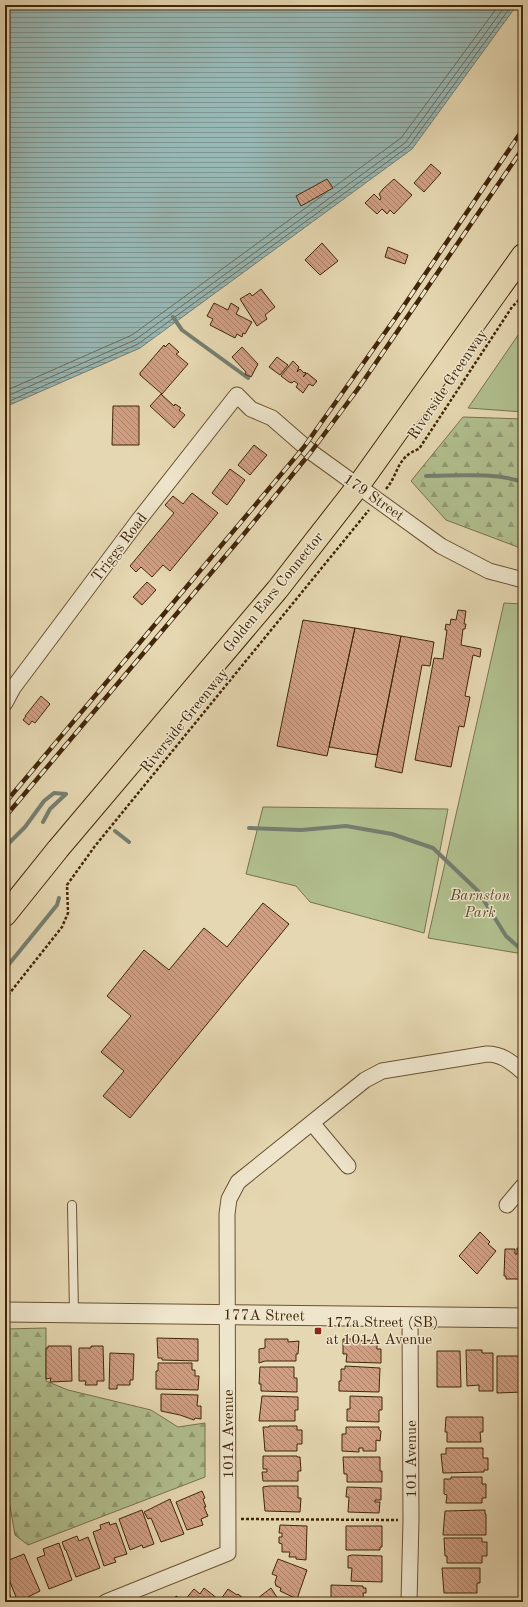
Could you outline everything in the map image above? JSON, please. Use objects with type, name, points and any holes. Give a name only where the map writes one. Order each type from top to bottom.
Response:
[{"type":"main road","name":"Golden Ears Connector","points":[[5,915],[63,843],[277,590],[358,486],[523,255]]},
{"type":"street","name":"179 Street","points":[[237,395],[251,409],[272,418],[304,447],[441,546],[489,571],[523,580]]},
{"type":"street","name":"Triggs Road","points":[[5,703],[13,688],[138,521],[237,395]]},
{"type":"street","name":"101A Avenue","points":[[106,1602],[228,1553],[227,1214],[231,1193],[234,1188],[243,1177],[365,1080],[382,1071],[494,1054],[501,1056],[523,1072]]},
{"type":"street","points":[[312,1123],[348,1166]]},
{"type":"street","points":[[507,1205],[523,1186]]},
{"type":"street","name":"177A Street","points":[[5,1312],[523,1318]]},
{"type":"street","name":"101 Avenue","points":[[409,1602],[411,1520],[410,1317]]},
{"type":"lane","points":[[72,1205],[74,1313]]},
{"type":"path","name":"Riverside Greenway","points":[[391,483],[400,462],[412,451],[419,449],[512,307],[523,296]]},
{"type":"path","name":"Riverside Greenway","points":[[5,999],[62,927],[68,913],[67,885],[95,846],[366,514]]},
{"type":"path","points":[[236,1519],[398,1520]]},
{"type":"green space","points":[[523,328],[523,412],[468,408]]},
{"type":"green space","points":[[463,417],[523,419],[523,549],[446,520],[411,481]]},
{"type":"green space","name":"Barnston Park","points":[[504,603],[523,604],[523,954],[428,938]]},
{"type":"green space","points":[[263,807],[448,809],[424,933],[310,902],[296,886],[246,874]]},
{"type":"green space","points":[[46,1328],[46,1381],[68,1390],[151,1410],[178,1427],[205,1423],[205,1477],[28,1545],[15,1535],[7,1489],[5,1486],[5,1329]]},
{"type":"water","points":[[5,5],[517,5],[412,149],[140,348],[5,407]]},
{"type":"building","points":[[431,164],[441,173],[424,192],[414,183]]},
{"type":"building","points":[[327,179],[333,188],[301,206],[296,196]]},
{"type":"building","points":[[394,179],[412,195],[394,214],[390,210],[387,214],[382,209],[377,214],[365,203],[374,194],[380,200],[381,198],[379,194]]},
{"type":"building","points":[[322,243],[338,261],[320,275],[305,260]]},
{"type":"building","points":[[388,247],[408,255],[405,264],[385,257]]},
{"type":"building","points":[[261,289],[275,307],[265,315],[267,319],[257,326],[240,299],[250,293],[252,296]]},
{"type":"building","points":[[214,303],[228,310],[231,303],[239,308],[236,314],[252,322],[245,334],[243,333],[242,337],[237,334],[235,338],[210,325],[213,319],[207,316]]},
{"type":"building","points":[[169,343],[179,352],[176,354],[188,364],[162,394],[140,375],[140,373],[164,345],[165,347]]},
{"type":"building","points":[[242,347],[258,364],[251,377],[245,374],[246,372],[232,357]]},
{"type":"building","points":[[277,357],[288,365],[280,375],[269,367]]},
{"type":"building","points":[[293,361],[299,367],[297,372],[300,369],[306,373],[303,377],[307,373],[317,381],[313,386],[309,384],[303,393],[296,387],[298,384],[294,381],[292,383],[289,382],[281,376]]},
{"type":"building","points":[[161,394],[174,406],[175,404],[181,408],[179,410],[185,415],[174,428],[150,406]]},
{"type":"building","points":[[113,406],[139,406],[139,445],[112,445]]},
{"type":"building","points":[[254,445],[267,455],[250,475],[238,465]]},
{"type":"building","points":[[230,469],[245,480],[227,505],[212,493]]},
{"type":"building","points":[[192,493],[218,513],[170,571],[163,565],[152,577],[141,567],[136,572],[130,566],[174,513],[165,505],[173,496],[183,504]]},
{"type":"building","points":[[147,582],[156,590],[142,605],[133,597]]},
{"type":"building","points":[[458,610],[466,611],[464,624],[466,624],[465,629],[463,629],[461,645],[481,649],[480,657],[473,655],[465,696],[470,697],[464,727],[459,726],[451,767],[415,760],[434,658],[443,659],[447,630],[445,630],[446,624],[450,625],[451,619],[456,620]]},
{"type":"building","points":[[303,620],[355,628],[327,756],[277,746]]},
{"type":"building","points":[[355,628],[401,636],[377,755],[329,747]]},
{"type":"building","points":[[401,636],[434,642],[430,666],[422,665],[402,773],[375,767]]},
{"type":"building","points":[[41,696],[50,704],[35,723],[32,721],[29,725],[23,720]]},
{"type":"building","points":[[263,903],[289,924],[130,1118],[103,1096],[124,1071],[101,1052],[131,1016],[107,996],[144,950],[169,970],[204,928],[227,947]]},
{"type":"building","points":[[480,1232],[490,1242],[488,1244],[496,1251],[477,1274],[459,1256]]},
{"type":"building","points":[[517,1248],[523,1248],[523,1279],[506,1279],[506,1276],[504,1276],[505,1249],[515,1249],[515,1254],[517,1254]]},
{"type":"building","points":[[157,1338],[198,1339],[198,1361],[162,1360],[162,1358],[158,1358]]},
{"type":"building","points":[[265,1339],[288,1339],[288,1342],[299,1341],[296,1361],[265,1361],[259,1363],[259,1349],[265,1348]]},
{"type":"building","points":[[343,1339],[353,1339],[353,1341],[377,1340],[377,1349],[381,1349],[381,1363],[346,1362],[347,1354],[343,1354]]},
{"type":"building","points":[[48,1346],[71,1346],[72,1381],[50,1382],[51,1378],[46,1379],[46,1348],[48,1348]]},
{"type":"building","points":[[91,1346],[103,1346],[104,1381],[97,1381],[97,1385],[85,1385],[86,1381],[79,1381],[79,1348],[91,1348]]},
{"type":"building","points":[[466,1350],[482,1350],[482,1353],[493,1353],[493,1391],[479,1391],[479,1385],[467,1386]]},
{"type":"building","points":[[437,1351],[460,1351],[461,1387],[437,1387]]},
{"type":"building","points":[[110,1353],[134,1354],[133,1380],[130,1380],[130,1385],[117,1385],[117,1389],[109,1389]]},
{"type":"building","points":[[497,1356],[523,1356],[523,1392],[497,1393]]},
{"type":"building","points":[[158,1363],[192,1363],[192,1370],[195,1370],[195,1376],[199,1376],[198,1390],[156,1389],[156,1371],[158,1371]]},
{"type":"building","points":[[345,1366],[380,1368],[379,1392],[339,1391],[341,1369],[345,1369]]},
{"type":"building","points":[[260,1367],[294,1367],[294,1378],[297,1378],[297,1392],[261,1391],[261,1384],[259,1384]]},
{"type":"building","points":[[161,1394],[198,1395],[197,1406],[201,1406],[201,1419],[195,1418],[194,1420],[161,1411]]},
{"type":"building","points":[[262,1396],[298,1397],[298,1410],[295,1410],[295,1421],[259,1421]]},
{"type":"building","points":[[350,1396],[382,1397],[382,1410],[379,1410],[379,1422],[347,1421],[347,1409],[350,1409]]},
{"type":"building","points":[[446,1417],[483,1417],[483,1432],[480,1432],[481,1442],[447,1442],[447,1432],[445,1432]]},
{"type":"building","points":[[297,1426],[297,1430],[302,1430],[302,1444],[297,1444],[297,1451],[265,1451],[263,1427]]},
{"type":"building","points":[[346,1427],[379,1427],[379,1430],[381,1431],[380,1441],[376,1440],[376,1451],[363,1451],[363,1448],[359,1448],[359,1452],[342,1451],[342,1434],[346,1434]]},
{"type":"building","points":[[446,1448],[483,1448],[483,1458],[488,1458],[488,1470],[484,1470],[484,1472],[443,1473],[441,1454],[446,1454]]},
{"type":"building","points":[[263,1456],[300,1457],[301,1471],[298,1471],[298,1481],[263,1481],[262,1472],[267,1472],[267,1469],[263,1469]]},
{"type":"building","points":[[343,1457],[380,1457],[382,1482],[347,1482],[347,1474],[344,1474]]},
{"type":"building","points":[[451,1477],[482,1477],[482,1484],[486,1484],[486,1498],[482,1498],[482,1503],[446,1503],[447,1495],[444,1494],[444,1479],[451,1479]]},
{"type":"building","points":[[298,1486],[298,1498],[301,1498],[300,1512],[265,1511],[263,1487]]},
{"type":"building","points":[[347,1487],[381,1488],[381,1500],[375,1500],[375,1502],[380,1502],[379,1513],[348,1512],[349,1497],[346,1497]]},
{"type":"building","points":[[202,1491],[205,1498],[203,1499],[206,1507],[204,1507],[208,1516],[201,1519],[203,1525],[187,1530],[176,1502]]},
{"type":"building","points":[[170,1499],[184,1534],[161,1542],[151,1518],[148,1519],[144,1512]]},
{"type":"building","points":[[142,1510],[154,1544],[143,1548],[142,1545],[130,1550],[119,1519]]},
{"type":"building","points":[[485,1510],[486,1535],[443,1535],[445,1511]]},
{"type":"building","points":[[109,1522],[110,1525],[116,1523],[127,1554],[114,1558],[116,1562],[104,1566],[93,1532],[101,1529],[100,1525]]},
{"type":"building","points":[[280,1525],[307,1526],[306,1560],[296,1559],[296,1557],[289,1557],[290,1552],[282,1552],[282,1544],[279,1543],[279,1537],[282,1537],[282,1533],[279,1533]]},
{"type":"building","points":[[346,1526],[382,1526],[382,1547],[380,1547],[380,1550],[346,1550]]},
{"type":"building","points":[[77,1536],[79,1541],[88,1537],[100,1568],[76,1577],[62,1542]]},
{"type":"building","points":[[444,1538],[482,1538],[482,1542],[487,1542],[487,1556],[482,1556],[482,1563],[447,1563]]},
{"type":"building","points":[[59,1543],[72,1580],[49,1589],[37,1558],[45,1555],[43,1549]]},
{"type":"building","points":[[24,1554],[40,1591],[18,1602],[10,1582],[7,1566],[10,1564],[9,1560]]},
{"type":"building","points":[[348,1556],[382,1556],[382,1582],[351,1581],[352,1568],[348,1568]]},
{"type":"building","points":[[278,1559],[307,1570],[297,1599],[280,1591],[281,1588],[276,1586],[275,1582],[277,1576],[272,1574]]},
{"type":"building","points":[[442,1568],[480,1568],[480,1583],[477,1583],[477,1593],[444,1593]]},
{"type":"building","points":[[5,1573],[7,1574],[11,1602],[5,1602]]},
{"type":"building","points":[[331,1585],[363,1586],[363,1588],[366,1588],[366,1593],[363,1593],[364,1602],[332,1602]]},
{"type":"building","points":[[204,1588],[218,1599],[216,1602],[172,1602],[176,1596],[184,1601],[194,1589],[200,1594]]},
{"type":"building","points":[[271,1588],[280,1602],[259,1602],[258,1598]]},
{"type":"building","points":[[228,1589],[237,1595],[238,1594],[248,1602],[219,1602]]},
{"type":"building","points":[[445,1599],[484,1599],[484,1602],[445,1602]]},
{"type":"waterway","points":[[173,317],[182,330],[248,378]]},
{"type":"waterway","points":[[426,476],[487,476],[523,482]]},
{"type":"waterway","points":[[5,847],[25,827],[44,801],[54,793],[66,794]]},
{"type":"waterway","points":[[43,822],[50,809],[66,794]]},
{"type":"waterway","points":[[249,828],[301,830],[346,826],[392,834],[433,848],[478,891],[506,936],[523,951]]},
{"type":"waterway","points":[[115,831],[129,842]]},
{"type":"waterway","points":[[5,969],[57,905],[59,898]]},
{"type":"railway","points":[[5,803],[304,447],[401,310],[523,129]]},
{"type":"railway","points":[[5,817],[244,534],[311,452],[360,386],[523,148]]},
{"type":"place","name":"177a Street (SB) at 101A Avenue","points":[[318,1331]]}]
